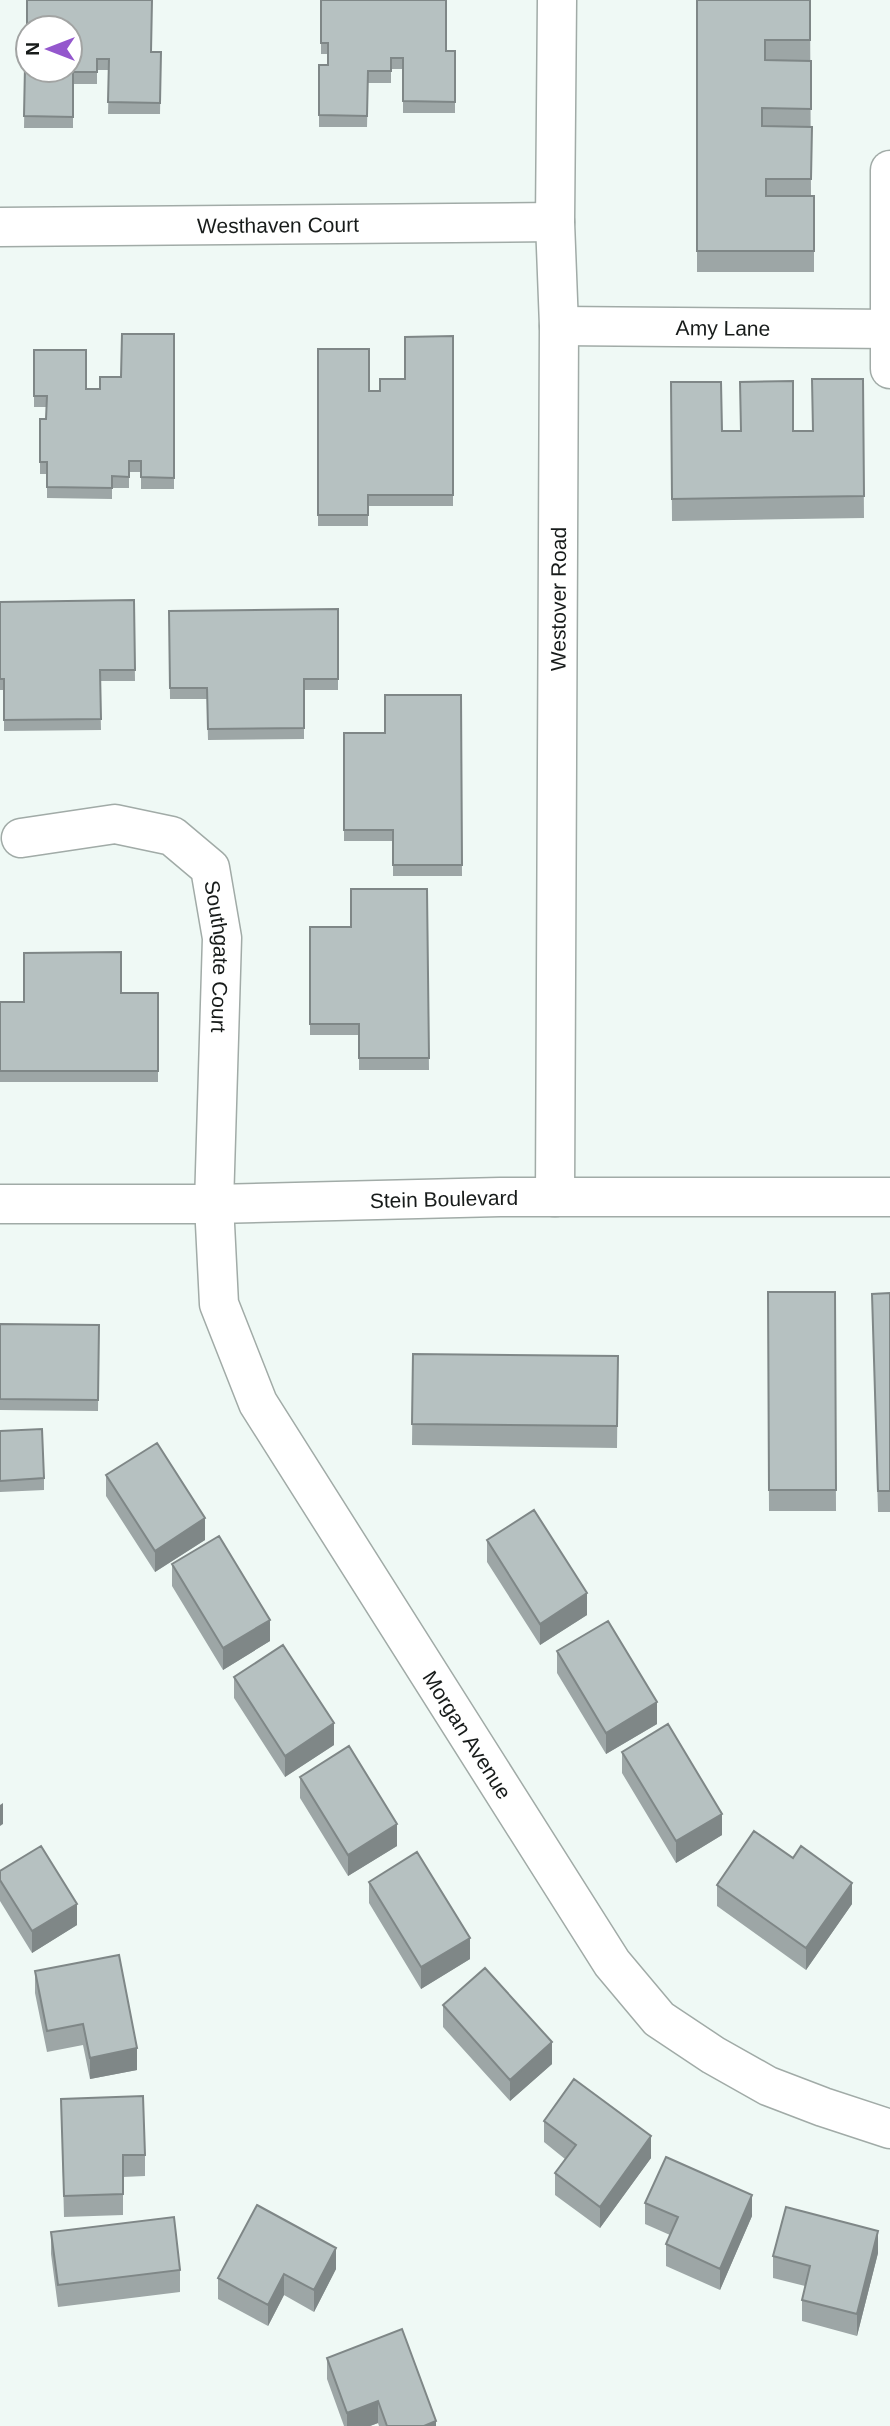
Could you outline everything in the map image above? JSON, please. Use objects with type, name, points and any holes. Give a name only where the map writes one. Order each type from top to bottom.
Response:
[{"type":"street","name":"Westover Road","points":[[555,1196],[559,326],[555,222],[557,0]]},
{"type":"street","points":[[890,170],[890,369]]},
{"type":"street","name":"Westhaven Court","points":[[0,228],[555,222]]},
{"type":"street","name":"Amy Lane","points":[[559,326],[889,329]]},
{"type":"street","name":"Southgate Court","points":[[21,838],[115,824],[172,836],[210,868],[222,938],[214,1204]]},
{"type":"street","name":"Stein Boulevard","points":[[0,1203],[214,1204],[555,1196],[890,1196]]},
{"type":"street","name":"Morgan Avenue","points":[[214,1204],[219,1304],[258,1403],[612,1963],[659,2019],[713,2055],[768,2086],[890,2129]]},
{"type":"building","points":[[27,0],[152,0],[151,52],[161,52],[160,103],[108,102],[109,59],[97,59],[97,72],[84,72],[84,14],[27,14]]},
{"type":"building","points":[[321,0],[446,0],[446,51],[455,51],[455,102],[403,101],[403,58],[391,58],[391,71],[368,71],[367,116],[319,115],[319,65],[328,65],[328,43],[321,43]]},
{"type":"building","points":[[697,0],[810,0],[810,40],[765,40],[765,60],[811,61],[811,109],[762,108],[762,126],[812,127],[811,179],[766,179],[766,196],[814,196],[814,251],[697,251]]},
{"type":"building","points":[[25,84],[73,84],[73,117],[24,116]]},
{"type":"building","points":[[122,334],[174,334],[174,478],[141,477],[141,461],[129,461],[129,477],[112,476],[112,488],[47,487],[47,462],[40,462],[40,419],[46,419],[47,396],[34,396],[34,350],[86,350],[86,389],[100,389],[100,377],[121,377]]},
{"type":"building","points":[[453,336],[453,495],[368,495],[368,515],[318,515],[318,349],[369,349],[369,391],[380,391],[380,379],[405,379],[405,337]]},
{"type":"building","points":[[812,379],[863,379],[864,496],[672,499],[671,382],[721,382],[722,431],[741,431],[740,382],[793,381],[793,431],[813,431]]},
{"type":"building","points":[[134,600],[135,670],[100,670],[101,719],[4,720],[4,679],[0,679],[0,602]]},
{"type":"building","points":[[338,609],[338,679],[304,679],[304,728],[208,729],[207,688],[170,688],[169,611]]},
{"type":"building","points":[[385,695],[461,695],[462,865],[393,865],[393,830],[344,830],[344,733],[385,733]]},
{"type":"building","points":[[351,889],[427,889],[429,1058],[359,1058],[359,1024],[310,1024],[310,927],[351,927]]},
{"type":"building","points":[[121,952],[121,993],[158,993],[158,1071],[0,1071],[0,1002],[24,1002],[24,953]]},
{"type":"building","points":[[768,1292],[835,1292],[836,1490],[769,1490]]},
{"type":"building","points":[[890,1293],[890,1491],[878,1491],[872,1294]]},
{"type":"building","points":[[0,1324],[99,1325],[98,1400],[0,1399]]},
{"type":"building","points":[[413,1354],[618,1356],[617,1426],[412,1424]]},
{"type":"building","points":[[42,1429],[44,1478],[0,1481],[0,1431]]},
{"type":"building","points":[[157,1443],[205,1518],[155,1551],[106,1475]]},
{"type":"building","points":[[534,1510],[587,1593],[540,1624],[487,1540]]},
{"type":"building","points":[[219,1536],[270,1620],[223,1648],[172,1564]]},
{"type":"building","points":[[608,1621],[657,1702],[606,1733],[557,1651]]},
{"type":"building","points":[[283,1645],[334,1723],[285,1756],[234,1677]]},
{"type":"building","points":[[668,1724],[722,1814],[676,1841],[622,1752]]},
{"type":"building","points":[[349,1746],[397,1824],[348,1855],[300,1777]]},
{"type":"building","points":[[754,1831],[793,1858],[801,1846],[852,1883],[806,1948],[717,1885]]},
{"type":"building","points":[[41,1846],[77,1904],[32,1931],[0,1880],[0,1871]]},
{"type":"building","points":[[417,1852],[470,1938],[421,1967],[369,1882]]},
{"type":"building","points":[[119,1955],[137,2048],[90,2058],[83,2024],[47,2031],[35,1971]]},
{"type":"building","points":[[485,1968],[552,2042],[510,2080],[443,2005]]},
{"type":"building","points":[[574,2079],[651,2136],[600,2207],[555,2173],[576,2145],[544,2121]]},
{"type":"building","points":[[143,2096],[145,2155],[123,2155],[123,2194],[64,2196],[61,2099]]},
{"type":"building","points":[[666,2157],[752,2195],[720,2269],[666,2244],[678,2217],[645,2203]]},
{"type":"building","points":[[257,2205],[336,2248],[314,2290],[284,2274],[268,2305],[218,2278]]},
{"type":"building","points":[[786,2207],[878,2231],[857,2314],[802,2300],[810,2266],[773,2256]]},
{"type":"building","points":[[174,2217],[180,2270],[58,2285],[51,2232]]},
{"type":"building","points":[[402,2329],[436,2421],[424,2426],[387,2426],[378,2401],[347,2413],[327,2358]]}]
